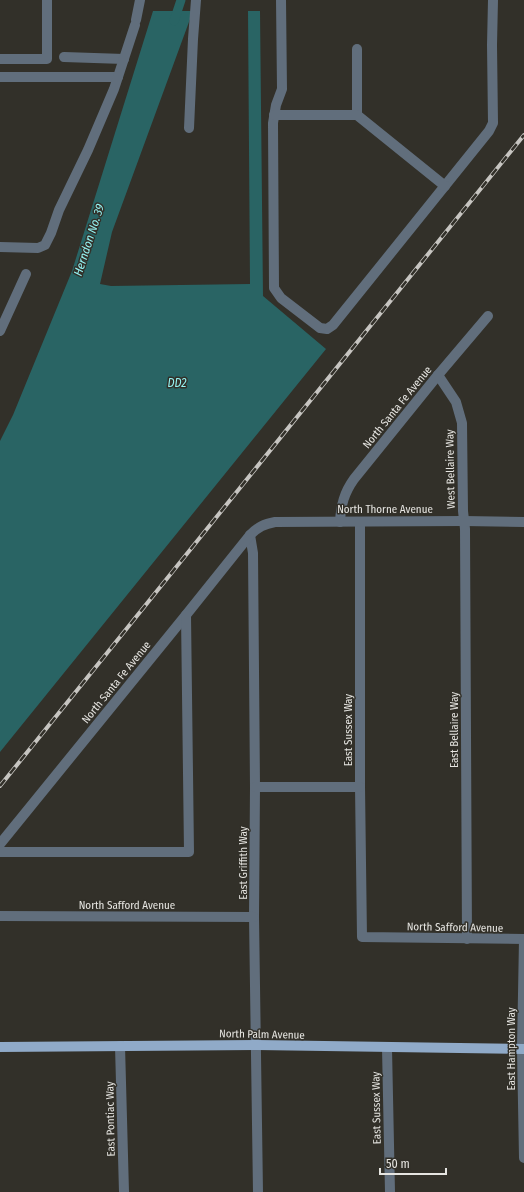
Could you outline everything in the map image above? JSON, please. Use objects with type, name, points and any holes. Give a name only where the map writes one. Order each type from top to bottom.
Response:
[{"type":"main road","name":"North Palm Avenue","points":[[0,1047],[257,1045],[523,1049]]},
{"type":"street","points":[[0,59],[47,58],[48,0]]},
{"type":"street","points":[[0,247],[38,248],[45,245],[59,210],[91,143],[114,89],[136,23],[140,0]]},
{"type":"street","points":[[189,128],[196,0]]},
{"type":"street","points":[[281,0],[282,89],[276,105],[273,123],[274,288],[281,298],[320,328],[327,329],[333,325],[489,131],[493,123],[493,0]]},
{"type":"street","points":[[357,49],[357,115]]},
{"type":"street","points":[[64,57],[124,59]]},
{"type":"street","points":[[0,77],[118,77]]},
{"type":"street","points":[[274,115],[357,115],[445,186]]},
{"type":"street","points":[[0,331],[26,274]]},
{"type":"street","name":"North Santa Fe Avenue","points":[[340,522],[341,504],[348,488],[438,375],[488,316]]},
{"type":"street","name":"West Bellaire Way","points":[[438,375],[456,402],[462,423],[464,521]]},
{"type":"street","name":"East Bellaire Way","points":[[464,521],[466,529],[467,939]]},
{"type":"street","name":"North Thorne Avenue","points":[[250,535],[258,527],[274,522],[524,522]]},
{"type":"street","name":"East Sussex Way","points":[[360,522],[360,787],[362,937]]},
{"type":"street","name":"North Santa Fe Avenue","points":[[0,844],[250,535]]},
{"type":"street","name":"East Griffith Way","points":[[250,535],[253,553],[255,787],[254,917],[258,1192]]},
{"type":"street","points":[[0,852],[189,852],[186,615]]},
{"type":"street","points":[[255,787],[360,787]]},
{"type":"street","name":"North Safford Avenue","points":[[0,916],[254,917]]},
{"type":"street","name":"North Safford Avenue","points":[[362,937],[524,939]]},
{"type":"street","name":"East Hampton Way","points":[[524,939],[524,1158]]},
{"type":"street","name":"East Pontiac Way","points":[[120,1046],[124,1192]]},
{"type":"street","name":"East Sussex Way","points":[[387,1048],[390,1192]]},
{"type":"water","name":"DD2","points":[[153,11],[193,11],[112,232],[100,284],[111,286],[250,284],[248,11],[260,11],[263,296],[326,349],[0,752],[0,441],[13,415],[72,271]]},
{"type":"waterway","name":"Herndon No. 39","points":[[174,21],[181,0]]},
{"type":"railway","points":[[0,786],[524,135]]}]
